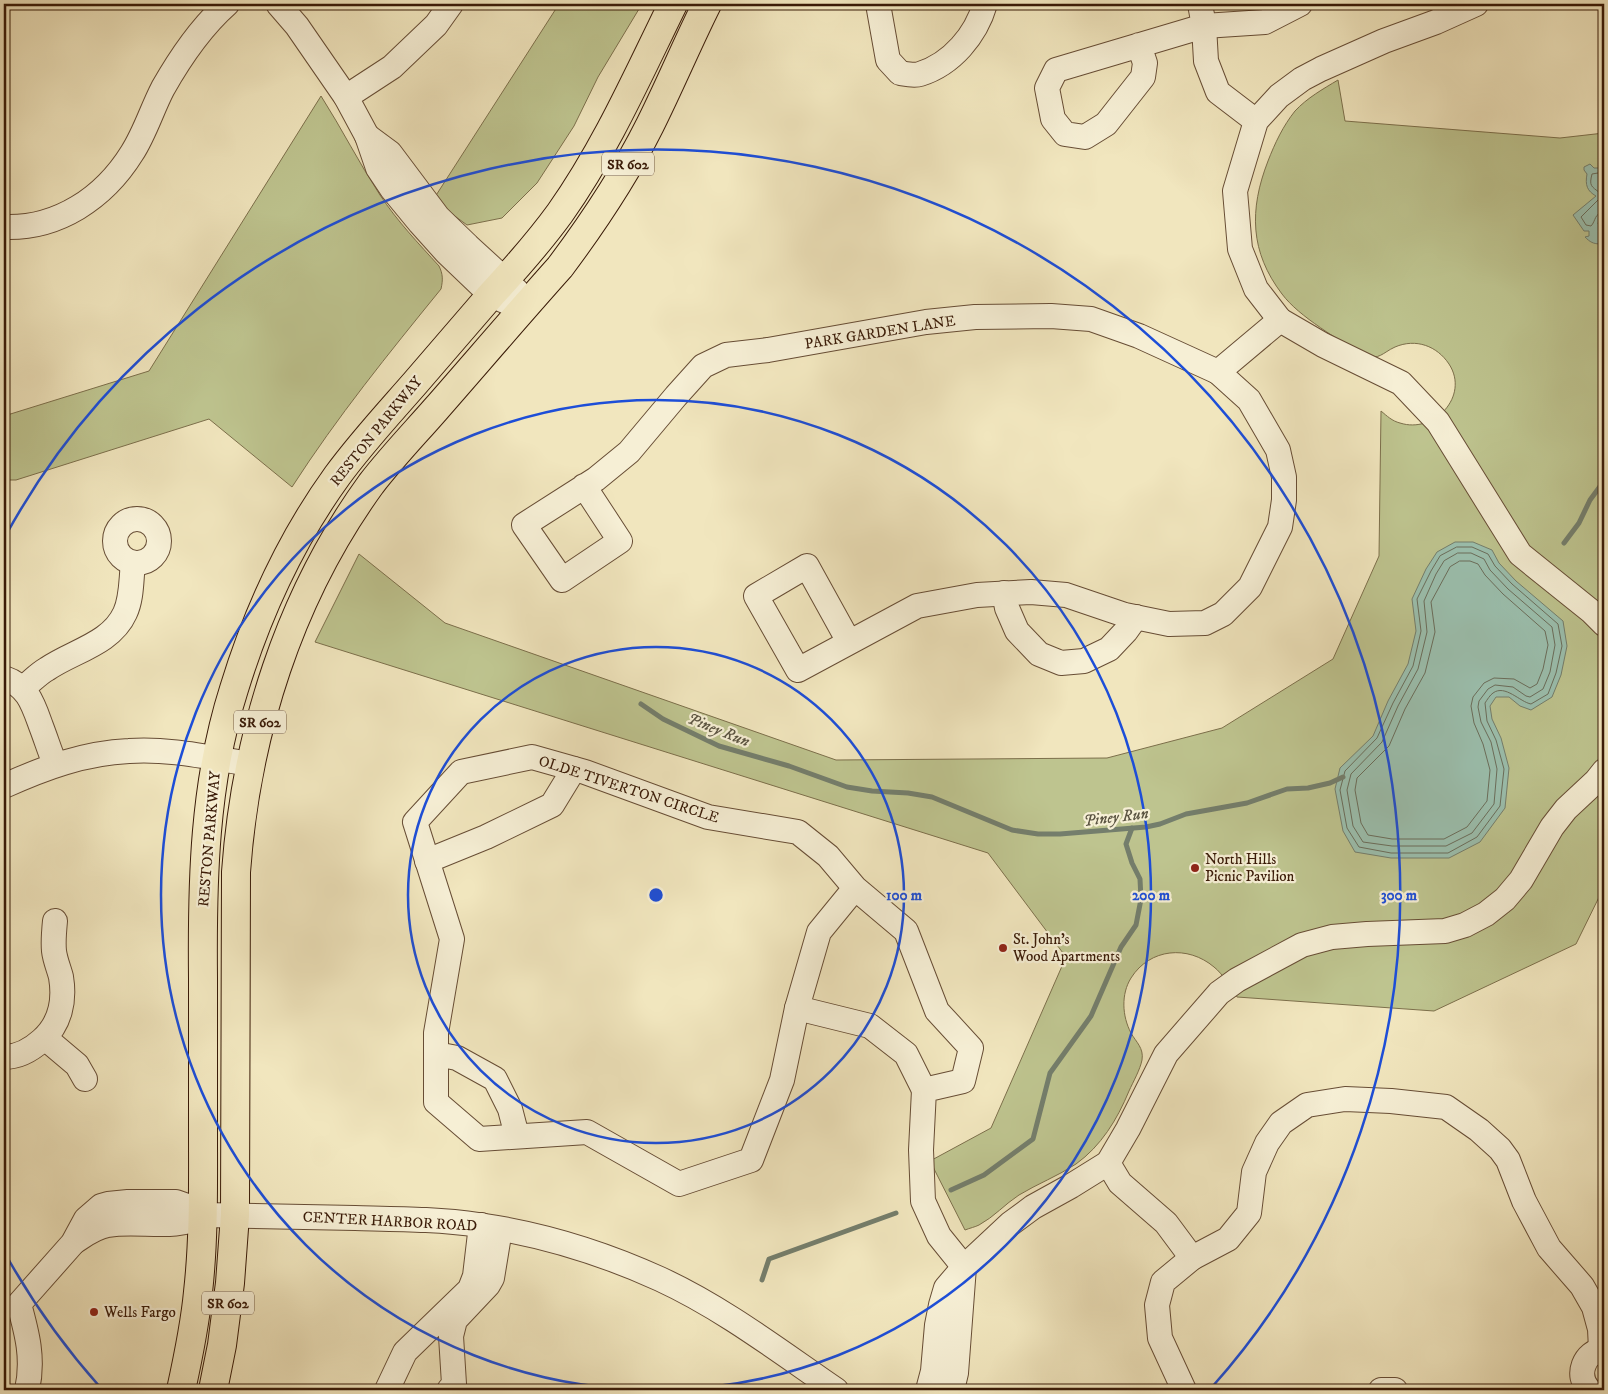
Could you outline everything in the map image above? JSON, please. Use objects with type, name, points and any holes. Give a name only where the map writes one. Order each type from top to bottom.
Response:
[{"type":"main road","name":"RESTON PARKWAY","points":[[181,1390],[198,1296],[203,1215],[203,881],[208,814],[216,759],[232,693],[262,610],[284,563],[335,480],[354,454],[498,288],[560,213],[603,145],[673,4]]},
{"type":"main road","name":"RESTON PARKWAY","points":[[213,1390],[227,1310],[235,1216],[236,872],[239,836],[256,736],[280,656],[296,616],[332,545],[372,484],[560,267],[577,244],[632,158],[650,125],[707,4]]},
{"type":"street","points":[[4,227],[36,225],[60,217],[80,207],[98,194],[116,176],[132,153],[162,90],[180,61],[216,14],[227,4]]},
{"type":"street","points":[[278,4],[297,26],[346,97],[367,136],[390,153],[438,217],[468,246],[498,288],[517,290],[523,309]]},
{"type":"street","points":[[346,97],[392,67],[436,25],[451,4]]},
{"type":"street","points":[[878,4],[888,60],[900,73],[918,74],[946,61],[966,42],[983,12],[985,4]]},
{"type":"street","points":[[1139,45],[1202,15],[1265,22],[1300,4]]},
{"type":"street","points":[[1476,4],[1321,69],[1302,79],[1279,96],[1256,121],[1235,191],[1240,249],[1256,289],[1280,320],[1324,345],[1401,383],[1438,422],[1520,554],[1592,612],[1604,624]]},
{"type":"street","points":[[1202,15],[1206,61],[1218,92],[1256,121]]},
{"type":"street","name":"PARK GARDEN LANE","points":[[584,486],[596,479],[629,452],[703,366],[726,355],[786,347],[926,322],[975,317],[1051,316],[1091,318],[1139,336],[1218,372],[1249,400],[1278,450],[1284,477],[1284,500],[1280,527],[1250,587],[1223,614],[1205,623],[1169,624],[1136,617],[1066,595],[1031,592],[1004,593],[977,595],[917,606],[849,642]]},
{"type":"street","points":[[1218,372],[1280,320]]},
{"type":"street","points":[[55,764],[32,701],[13,683],[46,669],[104,638],[116,628],[125,614],[130,599],[133,563]]},
{"type":"street","points":[[1004,593],[1007,608],[1017,631],[1039,654],[1061,663],[1084,661],[1109,649],[1136,617]]},
{"type":"street","points":[[4,786],[55,764],[99,754],[130,750],[179,753],[251,764]]},
{"type":"street","name":"OLDE TIVERTON CIRCLE","points":[[854,888],[819,932],[797,1008],[782,1080],[751,1160],[680,1184],[587,1132],[479,1139],[436,1102],[436,1033],[452,939],[415,822],[461,772],[532,757],[574,769],[708,817],[798,832],[828,856],[854,888],[906,931],[937,1011],[972,1048],[963,1081],[924,1090]]},
{"type":"street","points":[[427,861],[486,837],[552,805],[574,769]]},
{"type":"street","points":[[928,1390],[933,1371],[940,1305],[946,1288],[964,1267],[1010,1224],[1033,1207],[1108,1163],[1128,1129],[1166,1054],[1219,992],[1237,980],[1302,945],[1332,937],[1445,931],[1465,926],[1486,914],[1504,899],[1521,880],[1552,826],[1566,809],[1604,771]]},
{"type":"street","points":[[4,1057],[22,1053],[36,1045],[45,1038],[60,1014],[62,999],[61,977],[54,953],[53,936],[55,921]]},
{"type":"street","points":[[797,1008],[870,1026],[906,1054],[924,1090],[921,1150],[923,1201],[939,1236],[964,1267],[956,1373],[952,1390]]},
{"type":"street","points":[[45,1038],[77,1065],[84,1079]]},
{"type":"street","points":[[436,1054],[456,1058],[495,1079],[510,1109],[517,1136]]},
{"type":"street","points":[[1184,1390],[1160,1338],[1157,1305],[1163,1282],[1192,1258],[1228,1239],[1249,1213],[1254,1172],[1267,1143],[1281,1122],[1307,1106],[1345,1099],[1392,1101],[1446,1107],[1479,1130],[1500,1149],[1508,1160],[1524,1201],[1548,1248],[1582,1286],[1594,1307],[1603,1349],[1588,1357],[1584,1364],[1582,1379],[1589,1390]]},
{"type":"street","points":[[1108,1163],[1120,1183],[1166,1223],[1192,1258]]},
{"type":"street","points":[[27,1390],[30,1347],[19,1304],[72,1243],[92,1230],[110,1224],[178,1224],[194,1221],[203,1215]]},
{"type":"street","name":"CENTER HARBOR ROAD","points":[[203,1215],[423,1220],[491,1227],[525,1233],[565,1244],[626,1265],[694,1296],[735,1321],[836,1390]]},
{"type":"street","points":[[387,1390],[405,1352],[470,1288],[491,1227]]},
{"type":"street","points":[[449,1390],[454,1384],[451,1336],[455,1320],[488,1285],[492,1278],[491,1227]]},
{"type":"street","points":[[1381,1390],[1395,1390]]},
{"type":"green space","points":[[559,4],[642,4],[598,77],[574,126],[537,183],[502,218],[467,225],[433,200]]},
{"type":"green space","points":[[1338,80],[1345,121],[1560,138],[1604,133],[1604,887],[1576,944],[1434,1011],[1237,997],[1214,967],[1193,955],[1170,953],[1148,961],[1131,978],[1124,998],[1124,1012],[1128,1026],[1141,1049],[1142,1060],[1114,1122],[1101,1141],[1076,1164],[1019,1195],[984,1222],[965,1230],[930,1161],[991,1128],[1066,957],[988,853],[315,642],[359,554],[445,623],[836,760],[1107,758],[1222,728],[1333,659],[1379,556],[1381,411],[1392,420],[1400,423],[1413,425],[1425,423],[1436,418],[1445,410],[1452,400],[1455,388],[1454,376],[1449,364],[1432,348],[1411,343],[1395,347],[1374,357],[1364,356],[1309,320],[1289,303],[1282,294],[1271,278],[1264,262],[1258,246],[1256,214],[1262,179],[1276,141],[1300,106]]},
{"type":"green space","points":[[321,96],[387,205],[408,232],[439,266],[442,274],[442,283],[441,289],[345,410],[292,487],[209,419],[16,480],[4,480],[4,416],[149,371]]},
{"type":"water","points":[[1590,164],[1594,168],[1604,168],[1604,216],[1599,220],[1598,224],[1603,226],[1604,224],[1604,238],[1599,240],[1601,244],[1596,244],[1585,237],[1589,236],[1589,231],[1584,231],[1573,215],[1596,196],[1589,190],[1586,181],[1587,174],[1584,167]]},
{"type":"water","points":[[1455,542],[1473,542],[1492,550],[1499,563],[1516,581],[1563,621],[1567,646],[1561,675],[1552,697],[1531,710],[1520,706],[1509,697],[1496,697],[1490,706],[1492,719],[1501,738],[1509,768],[1505,808],[1480,842],[1449,858],[1391,858],[1355,852],[1343,831],[1335,789],[1340,768],[1373,736],[1388,701],[1408,664],[1416,631],[1412,599],[1426,569],[1437,552]]},
{"type":"waterway","name":"Piney Run","points":[[1564,543],[1579,523],[1590,500],[1604,481]]},
{"type":"waterway","name":"Piney Run","points":[[641,704],[663,719],[719,746],[789,766],[847,787],[932,797],[1012,830],[1038,834],[1146,827],[1186,814],[1247,803],[1287,789],[1308,788],[1330,783],[1343,777]]},
{"type":"waterway","points":[[951,1190],[984,1175],[1033,1139],[1050,1073],[1091,1016],[1121,947],[1136,925],[1141,899],[1140,879],[1126,844],[1132,828]]},
{"type":"waterway","points":[[762,1280],[769,1259],[896,1213]]},
{"type":"place","name":"North Hills Picnic Pavilion","points":[[1195,868]]},
{"type":"place","name":"St. John's Wood Apartments","points":[[1003,948]]},
{"type":"place","name":"Wells Fargo","points":[[94,1312]]}]
